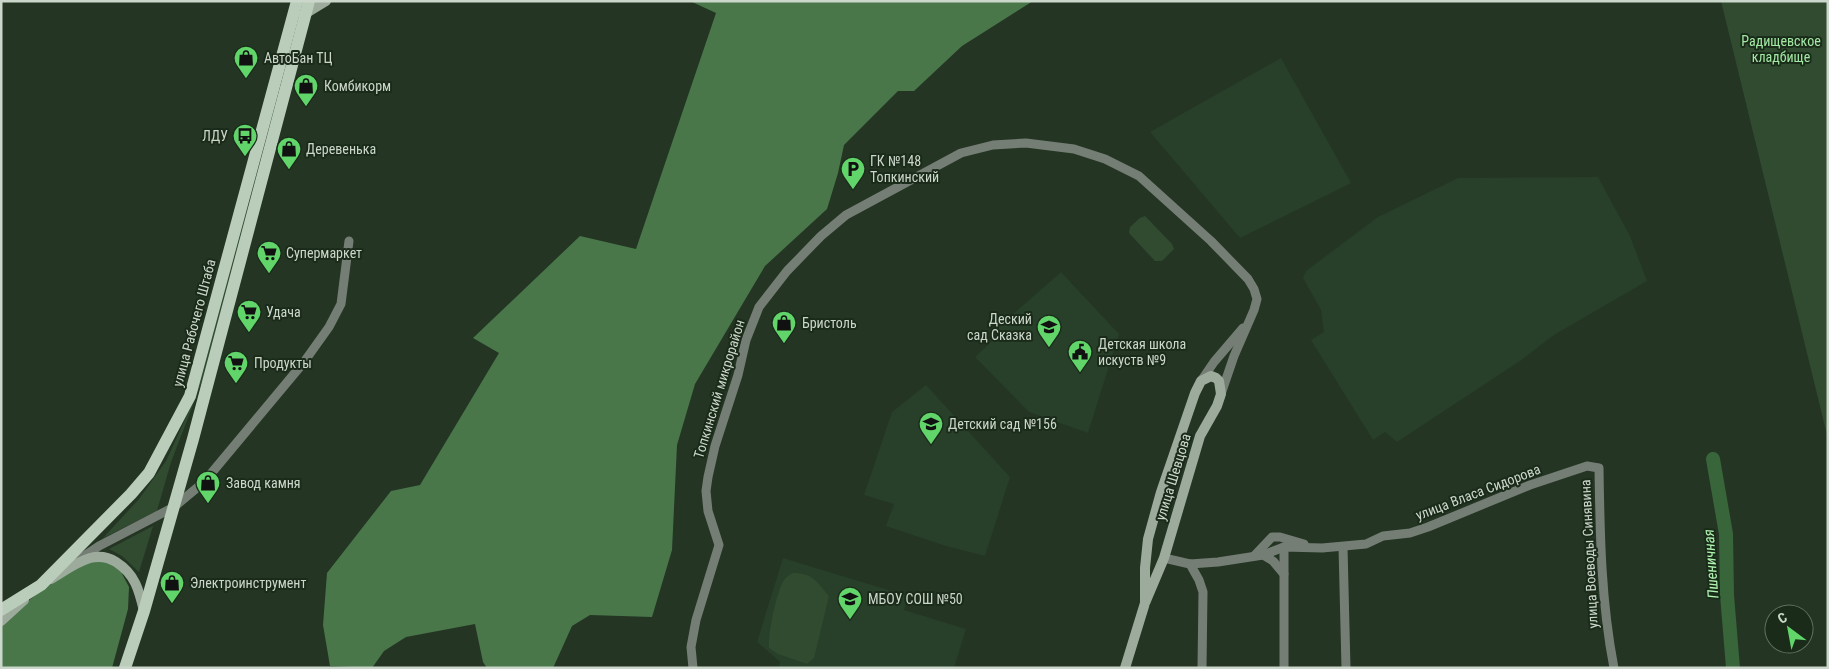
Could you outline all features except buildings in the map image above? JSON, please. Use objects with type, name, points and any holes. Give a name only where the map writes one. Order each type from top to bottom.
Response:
[{"type":"main road","points":[[299,1],[301,6],[307,7]]},
{"type":"main road","name":"улица Рабочего Штаба","points":[[1,621],[41,585],[131,494],[149,473],[190,396],[291,20],[299,1]]},
{"type":"main road","points":[[291,20],[307,7],[326,1]]},
{"type":"main road","name":"улица Рабочего Штаба","points":[[125,668],[144,611],[174,507],[307,7]]},
{"type":"main road","points":[[1145,602],[1145,568],[1148,539],[1164,482],[1194,393],[1201,381],[1211,376],[1216,378],[1221,387],[1222,394]]},
{"type":"main road","name":"улица Шевцова","points":[[1125,668],[1145,602],[1164,558],[1200,436],[1222,394]]},
{"type":"main road","points":[[1,610],[90,558],[102,557],[112,560],[125,568],[133,577],[138,587],[144,611]]},
{"type":"street","name":"Топкинский микрорайон","points":[[693,668],[691,647],[696,620],[720,545],[708,511],[706,491],[708,477],[714,446],[738,375],[746,340],[759,307],[787,270],[821,236],[846,215],[961,153],[993,145],[1026,143],[1074,148],[1104,159],[1139,176],[1237,266],[1254,289],[1257,299]]},
{"type":"street","points":[[41,585],[99,546],[174,507],[204,482],[304,362],[329,327],[341,304],[349,241]]},
{"type":"street","name":"улица Шевцова","points":[[1222,394],[1257,299]]},
{"type":"street","points":[[1201,381],[1214,362],[1248,322]]},
{"type":"street","name":"улица Власа Сидорова","points":[[1164,558],[1190,564],[1218,562],[1258,555],[1284,547],[1322,548],[1366,544],[1382,536],[1410,533],[1428,528],[1530,485],[1587,466],[1598,468]]},
{"type":"street","name":"улица Воеводы Синявина","points":[[1598,468],[1603,601],[1614,668]]},
{"type":"street","points":[[1284,574],[1273,561],[1258,555],[1272,537],[1280,537],[1322,548]]},
{"type":"street","points":[[1284,547],[1284,668]]},
{"type":"street","points":[[1343,547],[1346,668]]},
{"type":"street","points":[[1190,564],[1203,592],[1202,668]]},
{"type":"shaded area","points":[[1281,58],[1351,183],[1240,238],[1150,132]]},
{"type":"shaded area","points":[[1598,177],[1630,236],[1647,281],[1554,335],[1520,361],[1397,442],[1385,432],[1373,440],[1311,340],[1324,332],[1321,310],[1303,278],[1306,271],[1378,217],[1458,178]]},
{"type":"shaded area","name":"Деский сад Сказка","points":[[1061,272],[1119,334],[1088,433],[1029,412],[975,357],[993,340],[989,335]]},
{"type":"shaded area","name":"Детский сад №156","points":[[926,385],[1010,477],[985,556],[946,546],[886,526],[894,504],[864,495],[892,412]]},
{"type":"shaded area","name":"МБОУ СОШ №50","points":[[783,558],[908,596],[904,610],[966,629],[954,668],[779,668],[780,662],[757,642]]},
{"type":"green space","points":[[690,1],[1033,1],[962,46],[914,91],[898,91],[844,145],[827,209],[765,266],[695,384],[677,445],[672,550],[652,617],[590,615],[572,626],[553,668],[487,668],[483,662],[475,624],[406,637],[384,651],[372,668],[330,666],[323,625],[327,573],[391,491],[420,485],[499,353],[473,338],[580,236],[636,249],[716,13]]},
{"type":"green space","name":"Радищевское кладбище","points":[[1721,1],[1828,1],[1828,439]]},
{"type":"green space","points":[[295,37],[208,366],[171,462],[157,511],[103,538],[139,499],[166,461],[195,398],[244,208]]},
{"type":"green space","points":[[1145,216],[1172,244],[1174,249],[1162,261],[1155,261],[1129,233],[1130,227]]},
{"type":"green space","points":[[153,526],[139,572],[122,556],[109,549]]},
{"type":"green space","points":[[85,560],[103,560],[120,570],[129,587],[128,609],[112,668],[1,668],[1,626],[31,599]]},
{"type":"green space","points":[[793,573],[800,573],[810,577],[829,596],[814,658],[807,664],[778,654],[769,648],[775,603],[784,580]]},
{"type":"waterway","name":"Пшеничная","points":[[1713,459],[1726,534],[1727,595],[1733,668]]},
{"type":"place","name":"АвтоБан ТЦ","points":[[246,79]]},
{"type":"place","name":"Комбикорм","points":[[306,107]]},
{"type":"place","name":"ЛДУ","points":[[245,157]]},
{"type":"place","name":"Деревенька","points":[[289,170]]},
{"type":"place","name":"ГК №148 Топкинский","points":[[853,190]]},
{"type":"place","name":"Супермаркет","points":[[269,274]]},
{"type":"place","name":"Удача","points":[[249,333]]},
{"type":"place","name":"Бристоль","points":[[784,344]]},
{"type":"place","name":"Деский сад Сказка","points":[[1049,348]]},
{"type":"place","name":"Детская школа искуств №9","points":[[1080,373]]},
{"type":"place","name":"Продукты","points":[[236,384]]},
{"type":"place","name":"Детский сад №156","points":[[931,445]]},
{"type":"place","name":"Завод камня","points":[[208,504]]},
{"type":"place","name":"Электроинструмент","points":[[172,604]]},
{"type":"place","name":"МБОУ СОШ №50","points":[[850,620]]}]
